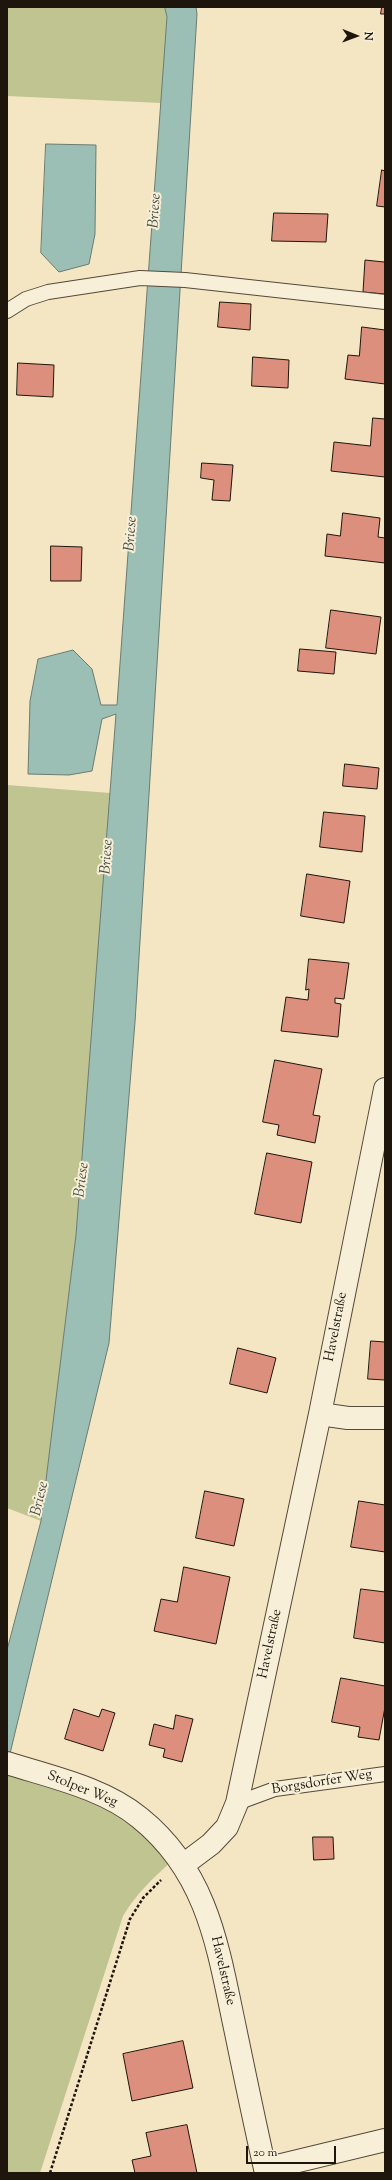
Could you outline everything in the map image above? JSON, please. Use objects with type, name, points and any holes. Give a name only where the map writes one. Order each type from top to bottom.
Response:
[{"type":"street","name":"Havelstraße","points":[[265,2171],[219,1953],[208,1912],[183,1865],[211,1844],[227,1827],[237,1803],[320,1414],[385,1089]]},
{"type":"street","points":[[320,1414],[348,1418],[385,1418]]},
{"type":"street","name":"Stolper Weg","points":[[8,1763],[86,1789],[117,1802],[140,1817],[153,1829],[183,1865]]},
{"type":"street","points":[[265,2171],[385,2140]]},
{"type":"lane","points":[[7,311],[26,299],[48,292],[140,278],[185,280],[385,302]]},
{"type":"lane","name":"Borgsdorfer Weg","points":[[237,1803],[275,1789],[385,1774]]},
{"type":"path","points":[[50,2173],[130,1919],[143,1898],[153,1887],[183,1865]]},
{"type":"green space","points":[[7,7],[165,7],[167,17],[161,103],[7,96]]},
{"type":"green space","points":[[7,785],[110,793],[76,1235],[41,1521],[7,1508]]},
{"type":"green space","points":[[7,1768],[114,1807],[171,1862],[145,1887],[123,1916],[40,2173],[7,2173]]},
{"type":"water","name":"Briese","points":[[165,7],[196,7],[197,14],[135,1022],[109,1343],[7,1766],[7,1650],[41,1521],[76,1235],[116,714],[102,719],[92,771],[69,775],[28,774],[30,701],[38,659],[73,650],[92,669],[101,705],[117,705],[167,17]]},
{"type":"water","points":[[46,144],[96,145],[95,234],[89,264],[59,272],[41,253]]},
{"type":"building","points":[[382,7],[385,7],[385,14],[381,14]]},
{"type":"building","points":[[382,170],[385,171],[385,207],[377,206]]},
{"type":"building","points":[[274,213],[328,214],[326,242],[272,241]]},
{"type":"building","points":[[385,257],[385,294],[363,292],[365,260],[384,262]]},
{"type":"building","points":[[220,302],[251,304],[250,330],[218,327]]},
{"type":"building","points":[[362,327],[385,330],[385,384],[345,379],[348,355],[359,356]]},
{"type":"building","points":[[253,357],[289,360],[288,388],[252,386]]},
{"type":"building","points":[[18,363],[54,365],[53,397],[17,395]]},
{"type":"building","points":[[373,418],[385,419],[385,477],[331,471],[334,442],[370,446]]},
{"type":"building","points":[[202,463],[233,465],[230,501],[212,500],[214,480],[201,478]]},
{"type":"building","points":[[343,513],[380,518],[378,537],[385,538],[385,563],[325,556],[327,534],[340,536]]},
{"type":"building","points":[[51,546],[82,547],[81,581],[51,581]]},
{"type":"building","points":[[331,610],[381,617],[376,654],[326,648]]},
{"type":"building","points":[[300,649],[336,652],[334,674],[298,671]]},
{"type":"building","points":[[345,764],[379,768],[377,789],[343,786]]},
{"type":"building","points":[[324,812],[365,816],[362,852],[320,847]]},
{"type":"building","points":[[307,874],[350,881],[344,923],[301,916]]},
{"type":"building","points":[[309,959],[349,963],[344,999],[335,998],[335,1003],[341,1004],[338,1037],[281,1031],[286,997],[308,1000],[309,989],[306,990]]},
{"type":"building","points":[[275,1060],[322,1069],[313,1115],[320,1116],[315,1143],[277,1135],[279,1125],[263,1122]]},
{"type":"building","points":[[267,1153],[312,1162],[301,1223],[255,1214]]},
{"type":"building","points":[[371,1341],[385,1342],[385,1380],[368,1379]]},
{"type":"building","points":[[238,1348],[276,1358],[267,1393],[230,1384]]},
{"type":"building","points":[[205,1491],[244,1499],[234,1546],[196,1538]]},
{"type":"building","points":[[359,1501],[385,1505],[385,1552],[351,1547]]},
{"type":"building","points":[[184,1567],[230,1577],[216,1644],[154,1631],[161,1599],[177,1602]]},
{"type":"building","points":[[361,1589],[385,1592],[385,1643],[354,1638]]},
{"type":"building","points":[[341,1678],[385,1686],[385,1707],[379,1740],[358,1737],[360,1727],[332,1722]]},
{"type":"building","points":[[74,1709],[99,1717],[102,1709],[115,1713],[103,1751],[65,1739]]},
{"type":"building","points":[[176,1715],[193,1719],[182,1762],[163,1757],[165,1749],[149,1745],[154,1724],[173,1729]]},
{"type":"building","points":[[313,1837],[333,1837],[334,1859],[314,1860]]},
{"type":"building","points":[[183,2041],[193,2088],[132,2101],[123,2054]]},
{"type":"building","points":[[187,2125],[197,2173],[135,2173],[132,2160],[151,2156],[146,2133]]}]
